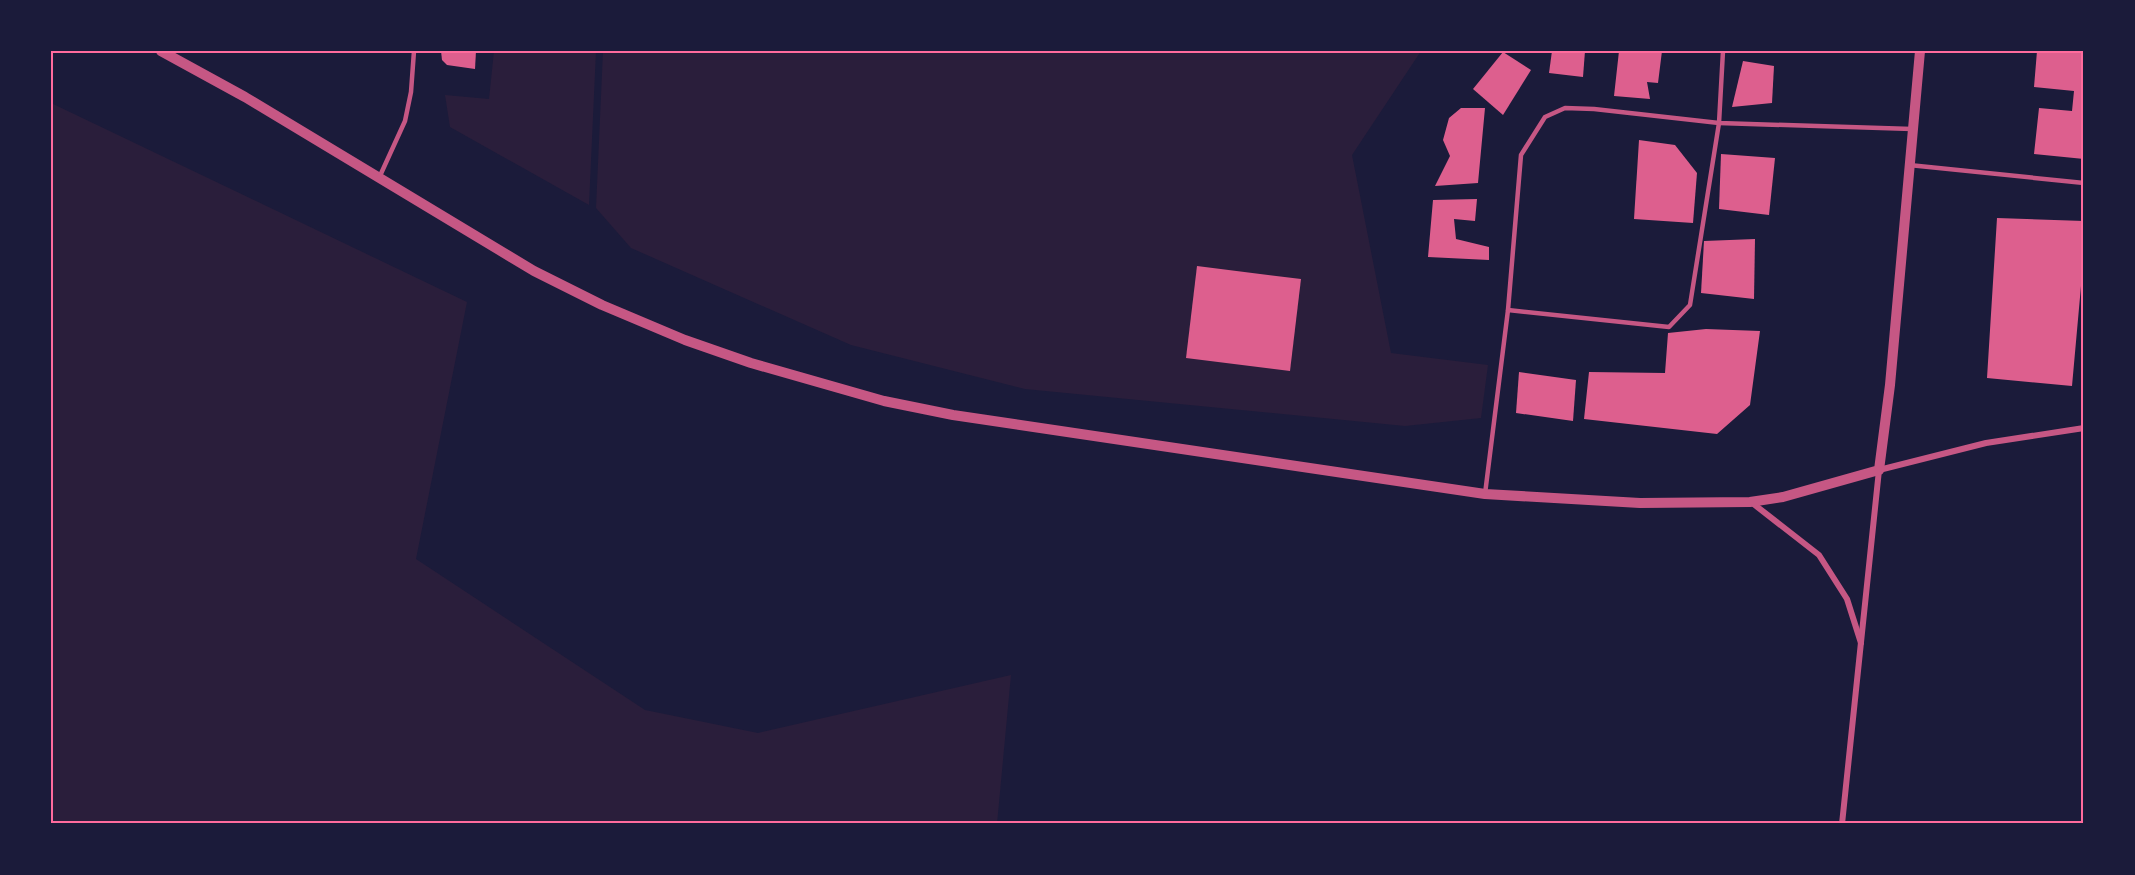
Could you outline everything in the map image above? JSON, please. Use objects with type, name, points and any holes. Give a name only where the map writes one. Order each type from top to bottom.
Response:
[{"type":"street","points":[[161,51],[245,97],[534,271],[602,305],[685,340],[819,384],[953,416],[1485,494],[1640,502],[1750,502],[1783,497],[1986,443],[2084,428]]},
{"type":"street","points":[[1842,824],[1890,385],[1920,51]]},
{"type":"street","points":[[1750,502],[1819,555],[1847,599],[1862,646]]},
{"type":"lane","points":[[379,178],[405,121],[411,92],[414,51]]},
{"type":"lane","points":[[1508,310],[1669,327],[1690,305],[1719,123],[1723,51]]},
{"type":"lane","points":[[1485,494],[1508,310],[1521,155],[1545,117],[1565,108],[1574,108],[1719,123],[1912,129]]},
{"type":"lane","points":[[1909,165],[2084,183]]},
{"type":"shaded area","points":[[494,51],[596,51],[589,205],[450,127],[445,95],[489,99]]},
{"type":"shaded area","points":[[603,51],[1421,51],[1352,155],[1391,353],[1488,365],[1481,418],[1405,426],[1025,389],[851,345],[631,248],[596,208]]},
{"type":"shaded area","points":[[51,103],[467,302],[416,559],[645,710],[758,733],[1011,675],[997,824],[51,824]]},
{"type":"building","points":[[441,51],[476,51],[475,69],[447,65],[442,60]]},
{"type":"building","points":[[1552,51],[1585,51],[1583,77],[1549,73]]},
{"type":"building","points":[[1619,51],[1662,51],[1658,83],[1647,82],[1650,99],[1614,96]]},
{"type":"building","points":[[2037,51],[2084,51],[2084,159],[2034,154],[2039,108],[2072,111],[2074,91],[2034,87]]},
{"type":"building","points":[[1503,52],[1531,70],[1503,115],[1473,89]]},
{"type":"building","points":[[1743,61],[1774,66],[1772,103],[1732,107]]},
{"type":"building","points":[[1461,108],[1485,108],[1478,183],[1435,186],[1450,156],[1443,140],[1449,118]]},
{"type":"building","points":[[1639,140],[1675,145],[1697,173],[1693,223],[1634,219]]},
{"type":"building","points":[[1721,154],[1775,158],[1769,215],[1719,209]]},
{"type":"building","points":[[1477,199],[1475,221],[1454,219],[1456,239],[1489,247],[1489,260],[1428,257],[1433,200]]},
{"type":"building","points":[[1997,218],[2084,221],[2084,286],[2081,286],[2072,386],[1987,378]]},
{"type":"building","points":[[1755,239],[1754,299],[1701,293],[1704,241]]},
{"type":"building","points":[[1197,266],[1301,279],[1290,371],[1186,358]]},
{"type":"building","points":[[1706,329],[1760,331],[1750,405],[1717,434],[1584,419],[1589,372],[1665,373],[1668,333]]},
{"type":"building","points":[[1519,372],[1576,380],[1573,421],[1516,413]]}]
